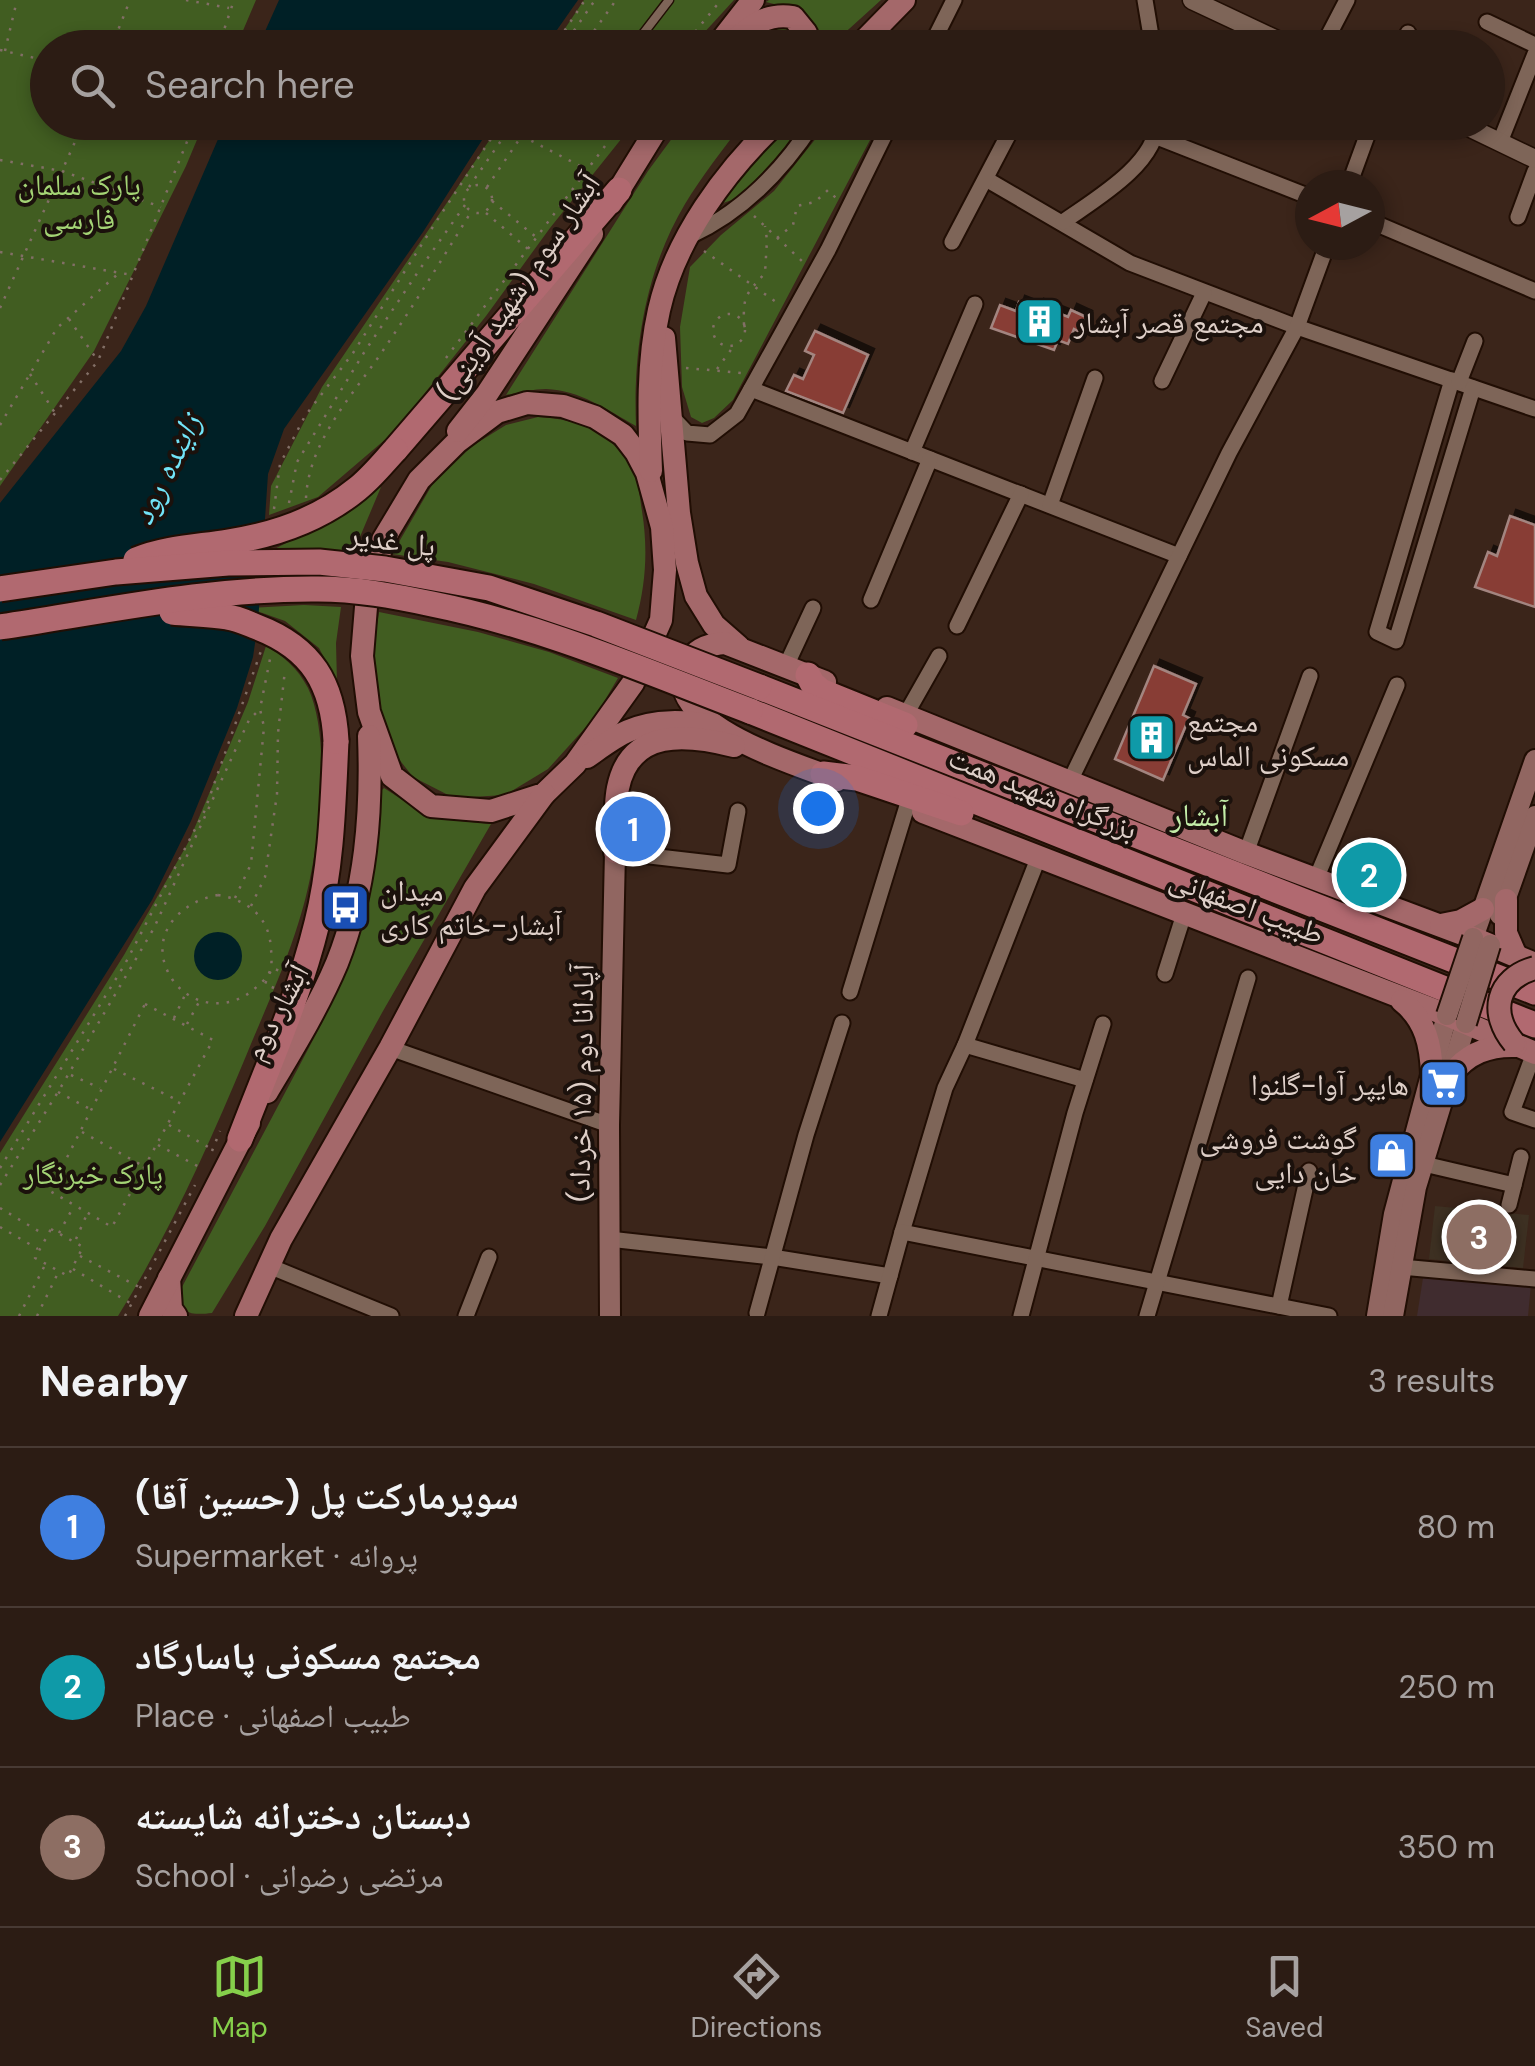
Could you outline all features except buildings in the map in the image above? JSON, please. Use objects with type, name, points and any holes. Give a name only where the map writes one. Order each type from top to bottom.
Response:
[{"type":"highway","points":[[116,572],[137,559],[165,550],[244,540],[296,525],[358,488],[619,190]]},
{"type":"highway","name":"پل غدیر","points":[[5,586],[228,563],[319,562],[385,569],[489,588],[596,624],[754,699]]},
{"type":"highway","name":"پل غدیر","points":[[0,626],[232,593],[320,588],[386,594],[501,620],[754,699]]},
{"type":"highway","points":[[0,639],[122,608],[231,617],[272,632],[302,652],[324,681],[334,713],[336,741],[329,851],[318,920],[298,990],[232,1129]]},
{"type":"highway","points":[[797,671],[821,690],[1019,772],[1050,800]]},
{"type":"highway","name":"بزرگراه شهید همت","points":[[754,699],[1050,800],[1535,992]]},
{"type":"highway","name":"بزرگراه شهید همت","points":[[754,699],[1528,1044]]},
{"type":"highway","points":[[823,774],[857,778],[978,818],[1030,824]]},
{"type":"main road","points":[[730,30],[753,0]]},
{"type":"main road","points":[[876,30],[904,0]]},
{"type":"main road","points":[[747,30],[778,14],[793,17],[804,30]]},
{"type":"main road","name":"آبشار سوم (شهید آوینی)","points":[[419,480],[488,394],[649,140]]},
{"type":"main road","points":[[652,487],[650,368],[659,308],[686,238],[716,192],[759,140]]},
{"type":"main road","points":[[659,308],[687,563],[696,596],[714,625],[738,646]]},
{"type":"main road","points":[[246,1316],[281,1239],[390,1048],[475,888],[544,794],[575,764],[633,683],[661,620],[665,570],[662,527],[652,487],[636,452],[623,435],[595,417],[564,406],[527,403],[497,412],[456,442],[419,480],[383,540],[366,607],[362,656],[369,712],[392,776],[431,806],[491,811],[544,794]]},
{"type":"main road","points":[[715,726],[690,704],[684,693],[685,668],[701,648],[725,643],[738,646]]},
{"type":"main road","name":"طبیب اصفهانی","points":[[738,646],[1246,853],[1529,963]]},
{"type":"main road","name":"آبشار دوم","points":[[141,1310],[169,1275],[232,1129],[313,1014],[338,962],[356,904],[367,845],[371,793],[369,712]]},
{"type":"main road","points":[[575,764],[628,731],[680,720],[715,726]]},
{"type":"main road","name":"طبیب اصفهانی","points":[[715,726],[775,756],[1528,1044]]},
{"type":"main road","points":[[615,852],[618,788],[629,759],[645,746],[666,739],[698,737],[775,756]]},
{"type":"main road","points":[[575,764],[596,767],[606,778],[615,852]]},
{"type":"main road","points":[[1377,1316],[1394,1214],[1441,1075],[1533,772]]},
{"type":"main road","points":[[1440,926],[1468,918],[1494,904],[1535,816]]},
{"type":"main road","name":"آپادانا دوم (۱۵ خرداد)","points":[[610,1316],[609,1125],[615,852]]},
{"type":"main road","points":[[1494,904],[1506,934],[1529,963],[1502,994],[1498,1006],[1500,1020],[1505,1033],[1528,1044]]},
{"type":"main road","points":[[1393,1316],[1441,1075],[1424,1028],[1409,1006],[1395,996]]},
{"type":"main road","points":[[1441,1075],[1475,1053],[1528,1044]]},
{"type":"main road","points":[[227,1316],[281,1239]]},
{"type":"main road","points":[[169,1275],[171,1309],[176,1316]]},
{"type":"street","points":[[939,30],[954,0]]},
{"type":"street","points":[[1144,0],[1150,30]]},
{"type":"street","points":[[1192,0],[1256,30]]},
{"type":"street","points":[[1331,30],[1347,0]]},
{"type":"street","points":[[1487,22],[1503,30]]},
{"type":"street","points":[[1505,31],[1535,46]]},
{"type":"street","points":[[1505,129],[1535,54]]},
{"type":"street","points":[[686,238],[742,205],[800,140]]},
{"type":"street","points":[[670,415],[687,433],[710,435],[737,414],[883,140]]},
{"type":"street","points":[[952,242],[1006,140]]},
{"type":"street","points":[[1063,222],[1132,171],[1151,140]]},
{"type":"street","points":[[1180,140],[1295,190]]},
{"type":"street","points":[[1354,170],[1365,140]]},
{"type":"street","points":[[1496,140],[1535,159]]},
{"type":"street","points":[[1518,217],[1535,170]]},
{"type":"street","points":[[986,179],[1130,263],[1297,327],[1535,409]]},
{"type":"street","points":[[1385,227],[1535,291]]},
{"type":"street","points":[[1070,782],[1228,453],[1297,327],[1322,260]]},
{"type":"street","points":[[1162,381],[1204,293]]},
{"type":"street","points":[[912,452],[975,304]]},
{"type":"street","points":[[1462,384],[1378,632],[1396,641],[1474,341]]},
{"type":"street","points":[[1050,505],[1095,378]]},
{"type":"street","points":[[755,382],[912,452],[1179,556]]},
{"type":"street","points":[[872,600],[930,459]]},
{"type":"street","points":[[956,626],[1020,494]]},
{"type":"street","points":[[797,671],[813,608]]},
{"type":"street","points":[[905,716],[939,656]]},
{"type":"street","points":[[1246,853],[1310,676]]},
{"type":"street","points":[[1316,879],[1398,685]]},
{"type":"street","points":[[850,992],[907,806]]},
{"type":"street","points":[[615,852],[728,865],[738,811]]},
{"type":"street","points":[[880,1316],[944,1088],[965,1045],[1038,856]]},
{"type":"street","points":[[1166,974],[1184,914]]},
{"type":"street","points":[[1147,1316],[1248,978]]},
{"type":"street","points":[[757,1313],[806,1134],[842,1023]]},
{"type":"street","points":[[1021,1316],[1103,1024]]},
{"type":"street","points":[[1528,1044],[1512,1112],[1535,1120]]},
{"type":"street","points":[[965,1045],[1085,1080]]},
{"type":"street","points":[[390,1048],[609,1125]]},
{"type":"street","points":[[1510,1205],[1520,1157]]},
{"type":"street","points":[[1424,1164],[1514,1184]]},
{"type":"street","points":[[1272,1308],[1309,1171]]},
{"type":"street","points":[[902,1232],[1328,1316]]},
{"type":"street","points":[[609,1239],[772,1257],[890,1276]]},
{"type":"street","points":[[466,1316],[489,1257]]},
{"type":"street","points":[[268,1266],[391,1316]]},
{"type":"street","points":[[1402,1267],[1535,1278]]},
{"type":"lane","points":[[646,30],[669,0]]},
{"type":"path","points":[[16,0],[2,50],[30,57]]},
{"type":"path","points":[[118,30],[130,0]]},
{"type":"path","points":[[186,0],[230,9]]},
{"type":"path","points":[[224,30],[234,0]]},
{"type":"path","points":[[564,30],[585,0]]},
{"type":"path","points":[[574,30],[595,0]]},
{"type":"path","points":[[595,30],[616,0]]},
{"type":"path","points":[[697,30],[721,0]]},
{"type":"path","points":[[0,308],[76,140]]},
{"type":"path","points":[[0,480],[98,361],[189,140]]},
{"type":"path","points":[[274,508],[280,464],[306,416],[352,353],[490,140]]},
{"type":"path","points":[[288,510],[298,462],[330,406],[465,206],[466,192],[502,140]]},
{"type":"path","points":[[486,189],[519,140]]},
{"type":"path","points":[[530,140],[588,170]]},
{"type":"path","points":[[441,364],[610,140]]},
{"type":"path","points":[[0,160],[62,170],[161,207]]},
{"type":"path","points":[[466,192],[478,185],[486,189],[492,201],[537,238]]},
{"type":"path","points":[[777,238],[793,226],[797,206],[815,202],[828,190],[848,210]]},
{"type":"path","points":[[484,212],[492,201]]},
{"type":"path","points":[[742,205],[815,273]]},
{"type":"path","points":[[465,206],[472,212],[484,212],[528,249]]},
{"type":"path","points":[[317,494],[306,498],[307,476],[321,443],[472,212]]},
{"type":"path","points":[[717,369],[744,336],[746,293],[766,274],[764,226]]},
{"type":"path","points":[[686,238],[793,313]]},
{"type":"path","points":[[0,252],[133,276]]},
{"type":"path","points":[[0,425],[57,328],[119,273]]},
{"type":"path","points":[[734,346],[716,339],[714,324],[722,316],[732,314],[744,325]]},
{"type":"path","points":[[68,318],[98,361]]},
{"type":"path","points":[[666,367],[717,369],[755,382]]},
{"type":"path","points":[[29,373],[56,412]]},
{"type":"path","points":[[0,470],[9,469]]},
{"type":"path","points":[[0,1168],[125,964],[205,810],[264,638]]},
{"type":"path","points":[[236,898],[251,864],[264,727],[260,709],[274,640]]},
{"type":"path","points":[[251,906],[268,861],[277,794],[284,673]]},
{"type":"path","points":[[0,1186],[154,928],[249,720],[260,709]]},
{"type":"path","points":[[218,895],[251,906],[270,936],[269,974],[244,998],[227,1004],[209,1004],[186,993],[168,972],[164,954],[165,936],[172,920],[184,906],[200,898],[218,895]]},
{"type":"path","points":[[279,982],[276,989],[265,984],[272,968],[283,972]]},
{"type":"path","points":[[174,1018],[186,993]]},
{"type":"path","points":[[187,1024],[200,1000]]},
{"type":"path","points":[[145,1004],[187,1024],[213,1040],[112,1227],[50,1192],[145,1004]]},
{"type":"path","points":[[113,1068],[180,1102]]},
{"type":"path","points":[[69,1074],[102,1089]]},
{"type":"path","points":[[58,1092],[91,1110]]},
{"type":"path","points":[[168,1124],[213,1149]]},
{"type":"path","points":[[157,1144],[203,1168],[213,1149],[232,1129]]},
{"type":"path","points":[[80,1132],[145,1167]]},
{"type":"path","points":[[141,1310],[140,1287],[194,1186]]},
{"type":"path","points":[[59,1234],[74,1205]]},
{"type":"path","points":[[0,1208],[47,1236]]},
{"type":"path","points":[[74,1242],[88,1213]]},
{"type":"path","points":[[0,1226],[40,1249]]},
{"type":"path","points":[[51,1229],[59,1234],[84,1246],[68,1276],[35,1258],[51,1229]]},
{"type":"path","points":[[79,1255],[140,1287]]},
{"type":"path","points":[[19,1316],[46,1264]]},
{"type":"path","points":[[72,1268],[141,1310]]},
{"type":"path","points":[[37,1316],[59,1271]]},
{"type":"path","points":[[125,1316],[141,1310]]},
{"type":"shaded area","points":[[1435,1206],[1529,1215],[1523,1268],[1429,1259]]},
{"type":"shaded area","points":[[1423,1278],[1531,1284],[1528,1316],[1417,1316]]},
{"type":"green space","name":"پارک سلمان فارسی","points":[[0,0],[256,0],[243,30],[30,30],[30,140],[197,140],[94,351],[0,486]]},
{"type":"green space","points":[[584,0],[734,0],[707,30],[564,30]]},
{"type":"green space","points":[[881,0],[848,30],[804,30],[794,9],[766,2]]},
{"type":"green space","points":[[768,25],[792,30],[762,30]]},
{"type":"green space","points":[[489,140],[620,140],[394,432],[318,497],[269,515],[271,486],[322,387]]},
{"type":"green space","points":[[671,140],[730,140],[685,204],[660,256],[640,340],[636,426],[593,402],[558,390],[506,395]]},
{"type":"green space","points":[[773,140],[793,140],[738,198],[723,203],[725,193]]},
{"type":"green space","points":[[815,140],[870,140],[733,400],[714,418],[702,423],[691,417],[682,387],[680,327],[690,267],[774,191]]},
{"type":"green space","points":[[538,417],[581,425],[606,438],[634,473],[645,552],[636,620],[534,584],[448,562],[392,554],[432,485],[472,446],[506,425]]},
{"type":"green space","points":[[381,487],[354,551],[267,553],[347,511]]},
{"type":"green space","points":[[341,607],[336,643],[337,683],[319,648],[285,621],[248,608]]},
{"type":"green space","points":[[379,612],[478,632],[549,652],[618,678],[595,717],[548,769],[505,795],[454,798],[413,777],[387,744],[373,693],[373,650]]},
{"type":"green space","name":"پارک خبرنگار","points":[[266,646],[290,664],[308,688],[316,711],[322,771],[312,868],[281,972],[187,1189],[118,1316],[0,1316],[0,1153],[124,955],[189,841],[248,702]]},
{"type":"green space","points":[[384,788],[442,819],[491,824],[212,1313],[190,1313],[180,1302],[182,1287],[322,1023],[345,969],[379,793]]},
{"type":"water","points":[[279,0],[578,0],[557,30],[266,30]]},
{"type":"water","name":"زاینده رود","points":[[218,140],[482,140],[423,232],[284,429],[268,474],[258,623],[253,657],[237,708],[191,821],[152,900],[0,1142],[0,503],[121,351],[146,306]]},
{"type":"water","points":[[218,932],[235,939],[242,956],[235,973],[218,980],[201,973],[194,956],[201,939]]},
{"type":"place","name":"مجتمع قصر آبشار","points":[[1039,322]]},
{"type":"place","name":"مجتمع مسکونی الماس","points":[[1152,738]]},
{"type":"place","name":"سوپرمارکت پل (حسین آقا)","points":[[633,829]]},
{"type":"place","name":"مجتمع مسکونی پاسارگاد","points":[[1369,875]]},
{"type":"place","name":"میدان آبشار-خاتم کاری","points":[[345,907]]},
{"type":"place","name":"هایپر آوا-گلنوا","points":[[1444,1084]]},
{"type":"place","name":"گوشت فروشی خان دایی","points":[[1392,1155]]},
{"type":"place","name":"دبستان دخترانه شایسته","points":[[1479,1237]]},
{"type":"district","name":"آبشار","points":[[1199,815]]}]
